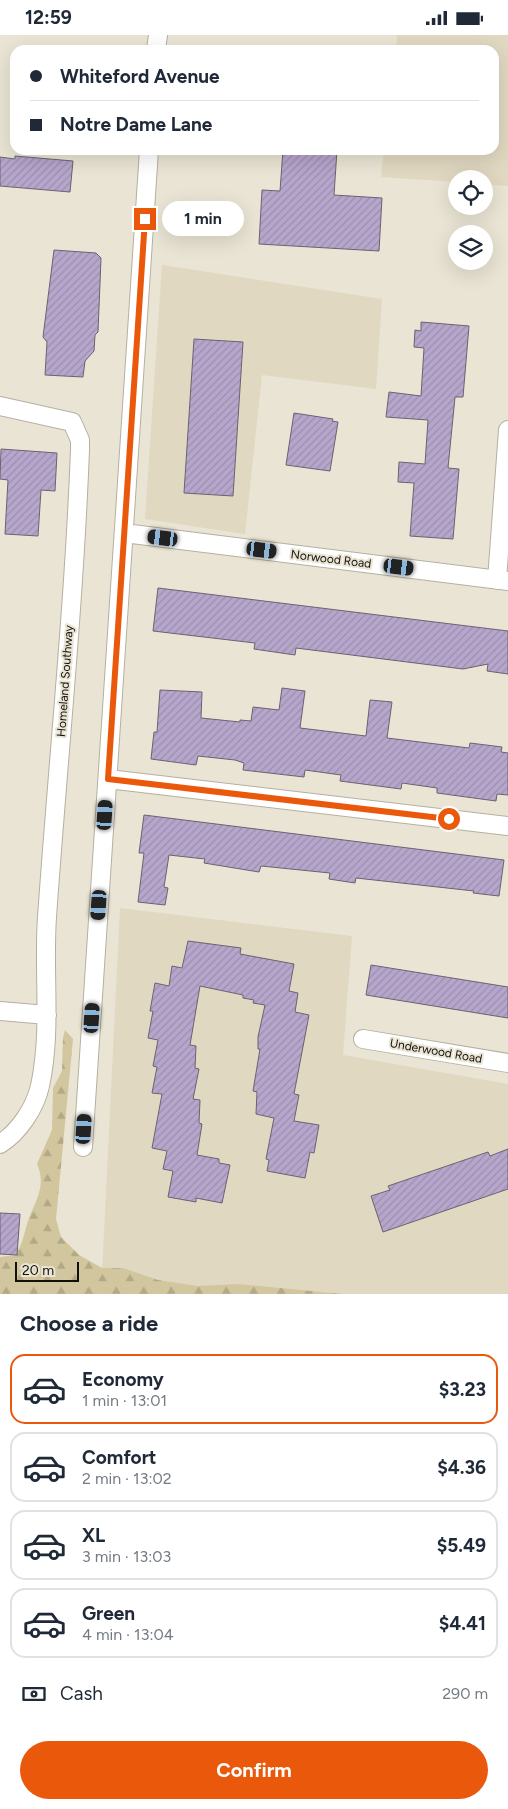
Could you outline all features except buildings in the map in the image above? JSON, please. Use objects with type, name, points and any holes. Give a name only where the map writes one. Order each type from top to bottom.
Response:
[{"type":"street","points":[[83,1147],[149,155]]},
{"type":"street","name":"Homeland Southway","points":[[0,406],[72,422],[80,440],[76,535],[47,920],[45,1057],[39,1088],[20,1126],[0,1144]]},
{"type":"street","points":[[503,581],[508,430]]},
{"type":"street","name":"Norwood Road","points":[[124,533],[503,581]]},
{"type":"street","points":[[108,779],[508,826]]},
{"type":"street","points":[[0,1011],[46,1015]]},
{"type":"street","name":"Underwood Road","points":[[363,1039],[508,1063]]},
{"type":"shaded area","points":[[397,35],[508,35],[508,186],[493,185],[493,170],[448,170],[448,181],[381,177],[383,155],[499,155],[499,45],[396,45]]},
{"type":"shaded area","points":[[162,265],[382,299],[376,389],[262,375],[245,534],[145,519]]},
{"type":"shaded area","points":[[120,908],[352,936],[343,1055],[508,1084],[508,1294],[101,1294]]},
{"type":"green space","points":[[65,1030],[73,1039],[56,1219],[61,1237],[79,1255],[102,1268],[123,1268],[158,1280],[198,1286],[239,1284],[342,1294],[0,1294],[0,1257],[15,1255],[18,1251],[39,1193],[41,1179],[37,1164],[52,1130],[53,1088],[62,1071]]},
{"type":"route","points":[[145,219],[108,779],[449,819]]}]
